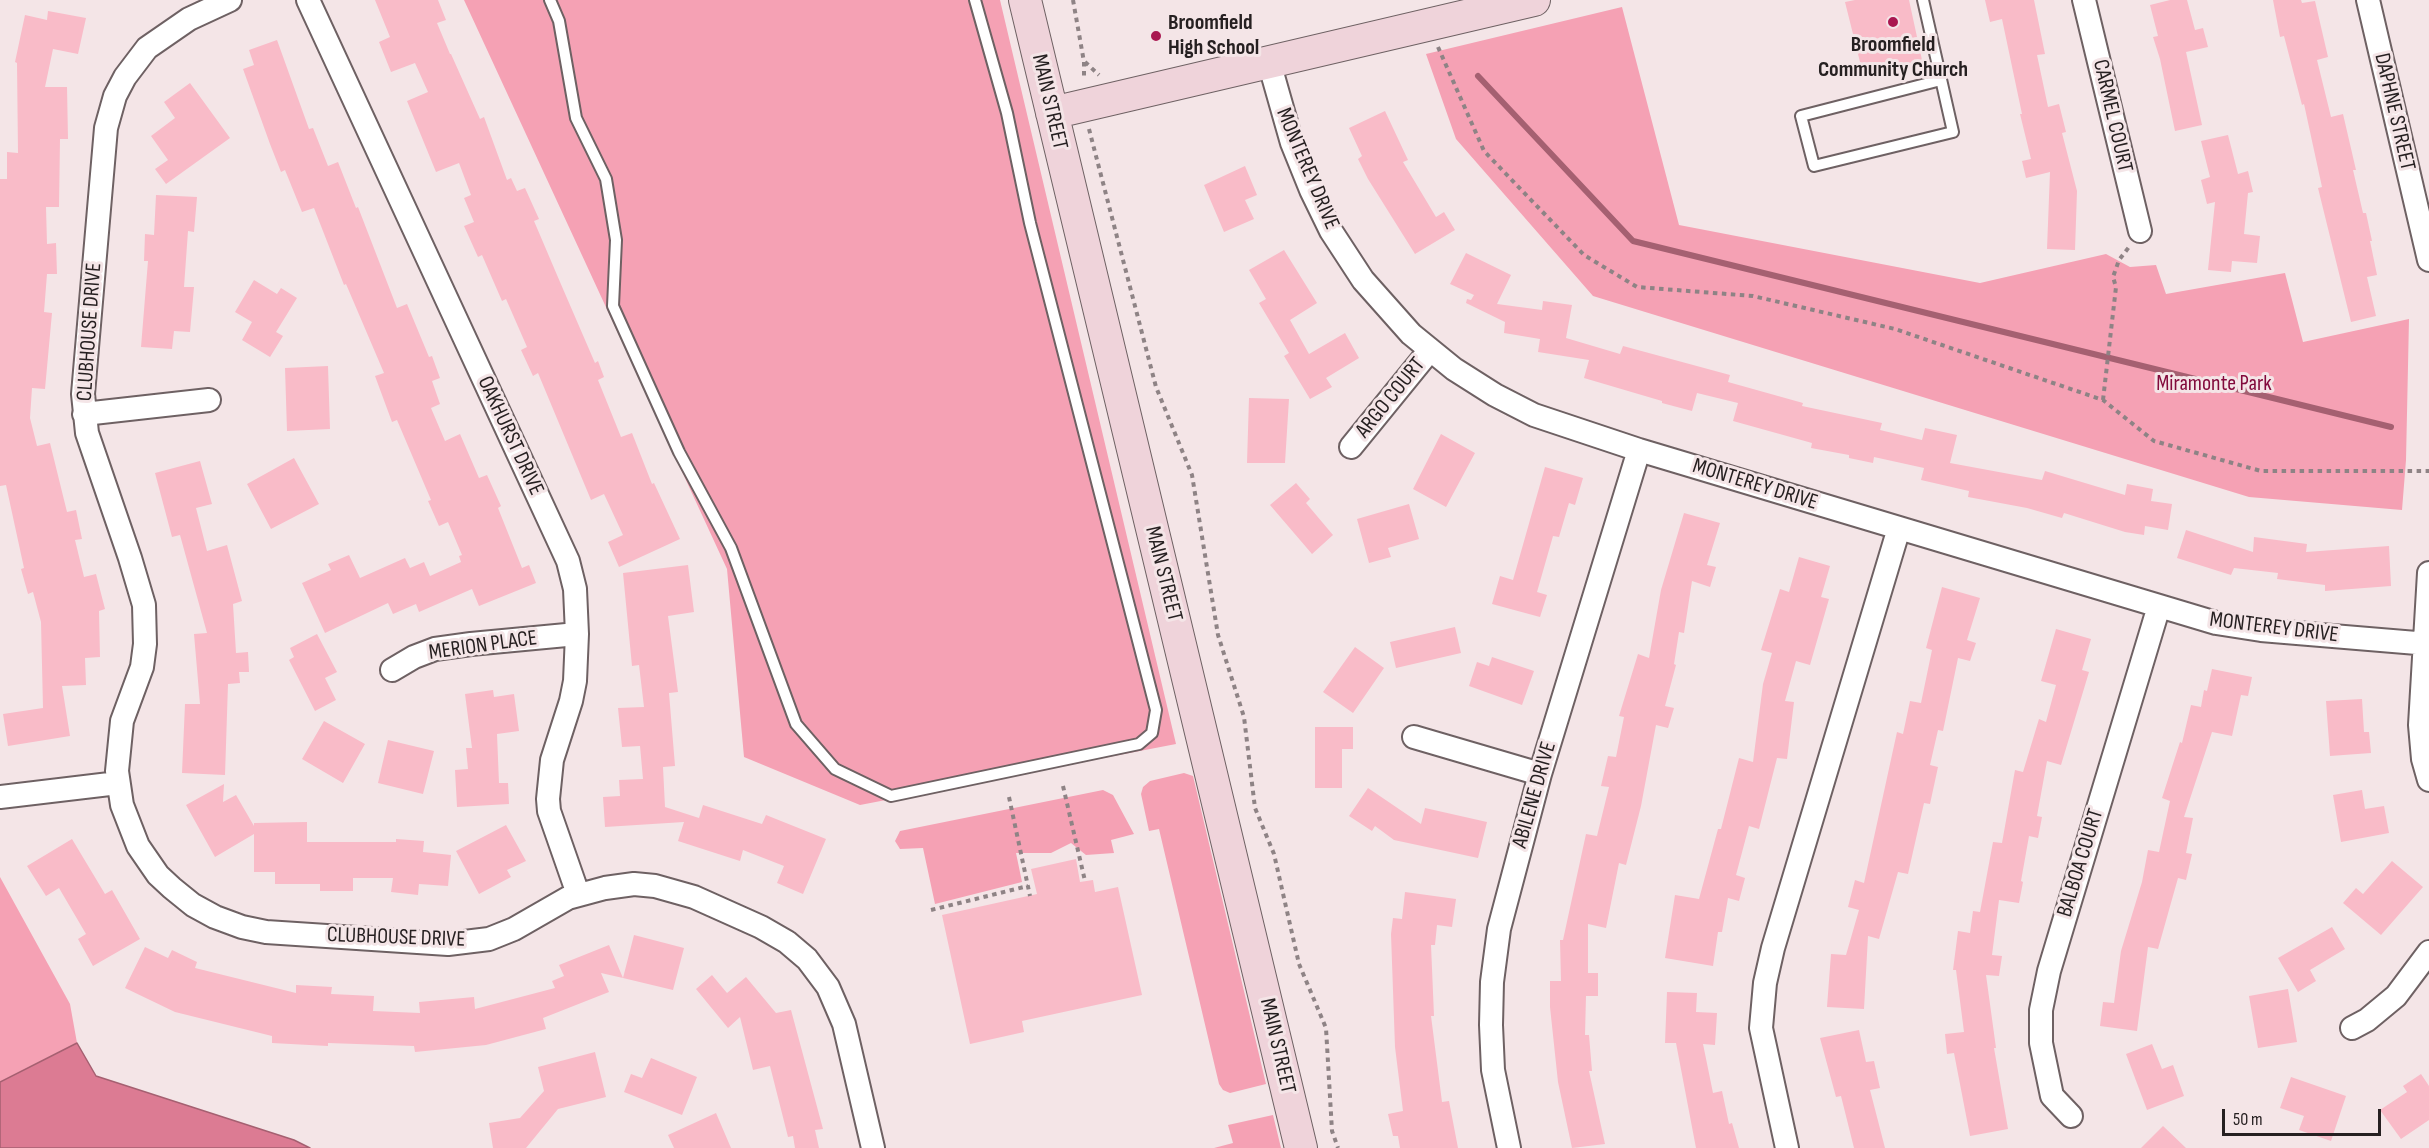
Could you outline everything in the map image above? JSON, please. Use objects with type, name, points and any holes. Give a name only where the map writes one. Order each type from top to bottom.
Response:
[{"type":"main road","name":"MAIN STREET","points":[[1025,0],[1301,1148]]},
{"type":"main road","points":[[1052,113],[1534,0]]},
{"type":"street","name":"CLUBHOUSE DRIVE","points":[[230,0],[189,19],[147,48],[125,77],[110,111],[106,128],[84,382],[84,414],[87,433],[130,558],[145,612],[145,644],[141,667],[122,722],[118,751],[118,783],[128,823],[138,846],[155,871],[193,905],[215,917],[242,927],[266,932],[448,944],[476,942],[514,930],[578,894],[604,888],[634,884],[665,888],[694,897],[761,927],[787,942],[807,959],[828,987],[842,1017],[873,1148]]},
{"type":"street","name":"OAKHURST DRIVE","points":[[308,0],[568,561],[575,589],[577,634],[575,681],[552,760],[548,799],[549,811],[578,894]]},
{"type":"street","name":"CARMEL COURT","points":[[2084,0],[2140,231]]},
{"type":"street","name":"DAPHNE STREET","points":[[2368,0],[2429,260]]},
{"type":"street","name":"MONTEREY DRIVE","points":[[1269,62],[1292,143],[1311,190],[1331,231],[1363,280],[1411,334],[1454,369],[1534,415],[1639,450],[2216,623],[2261,630],[2426,644]]},
{"type":"street","name":"ARGO COURT","points":[[1351,447],[1430,350]]},
{"type":"street","points":[[84,414],[209,400]]},
{"type":"street","name":"ABILENE DRIVE","points":[[1509,1148],[1493,1070],[1492,982],[1499,928],[1540,774],[1639,450]]},
{"type":"street","points":[[1786,1148],[1761,1028],[1765,983],[1773,948],[1899,528]]},
{"type":"street","points":[[2429,573],[2421,744],[2429,780]]},
{"type":"street","name":"BALBOA COURT","points":[[2071,1116],[2052,1096],[2041,1043],[2040,1010],[2049,971],[2159,606]]},
{"type":"street","name":"MERION PLACE","points":[[392,670],[414,657],[435,649],[577,634]]},
{"type":"street","points":[[1414,737],[1540,774]]},
{"type":"street","points":[[0,797],[118,783]]},
{"type":"street","points":[[2352,1028],[2375,1014],[2396,996],[2429,952]]},
{"type":"lane","points":[[550,0],[559,21],[576,118],[606,178],[616,240],[613,306],[679,452],[731,548],[796,724],[835,769],[891,796],[1139,744],[1152,733],[1156,710],[1030,223],[1007,113],[975,0]]},
{"type":"lane","points":[[1923,0],[1953,132],[1814,166],[1801,116],[1941,80]]},
{"type":"path","points":[[1073,0],[1084,62],[1083,106],[1156,387],[1192,475],[1218,635],[1244,717],[1255,808],[1274,854],[1299,964],[1326,1028],[1332,1131],[1338,1148]]},
{"type":"path","points":[[1437,46],[1484,150],[1584,255],[1637,287],[1753,296],[1895,329],[2103,400],[2154,441],[2261,471],[2429,471]]},
{"type":"path","points":[[2103,400],[2116,287],[2113,277],[2119,260],[2140,231]]},
{"type":"path","points":[[1063,786],[1085,881]]},
{"type":"path","points":[[1009,797],[1030,896]]},
{"type":"path","points":[[931,910],[1028,886]]},
{"type":"green space","points":[[464,0],[1000,0],[1176,744],[860,805],[744,757],[727,569]]},
{"type":"green space","name":"Miramonte Park","points":[[1622,7],[1679,225],[1980,283],[2106,254],[2130,267],[2156,265],[2166,294],[2285,273],[2303,342],[2409,319],[2406,460],[2402,510],[2249,497],[1593,296],[1456,139],[1426,54]]},
{"type":"green space","points":[[1184,773],[1193,776],[1266,1084],[1230,1093],[1223,1090],[1219,1084],[1159,829],[1149,831],[1141,794],[1143,787],[1150,781]]},
{"type":"green space","points":[[1103,790],[1113,795],[1134,834],[1111,840],[1114,853],[1086,855],[1071,843],[1051,853],[1016,853],[1022,882],[935,904],[923,848],[900,849],[895,841],[900,831]]},
{"type":"green space","points":[[0,877],[70,1004],[77,1043],[0,1082]]},
{"type":"green space","points":[[1273,1115],[1281,1148],[1214,1148],[1233,1143],[1228,1125]]},
{"type":"shaded area","points":[[77,1043],[96,1076],[294,1140],[310,1148],[0,1148],[0,1082]]},
{"type":"building","points":[[375,0],[438,0],[446,20],[437,23],[480,119],[484,117],[507,180],[511,178],[517,191],[525,188],[539,219],[534,221],[595,363],[598,361],[604,377],[598,380],[621,437],[632,433],[652,484],[654,483],[680,539],[619,567],[608,542],[623,535],[604,494],[591,500],[538,373],[533,376],[521,350],[527,347],[506,299],[502,301],[482,255],[478,257],[464,226],[474,222],[464,198],[471,195],[459,163],[436,172],[407,101],[428,92],[415,63],[391,72],[379,42],[390,37]]},
{"type":"building","points":[[1909,0],[1922,60],[1863,74],[1845,2]]},
{"type":"building","points":[[1985,0],[2034,0],[2045,54],[2037,55],[2048,107],[2059,104],[2066,132],[2062,133],[2077,191],[2075,250],[2047,249],[2050,172],[2026,178],[2022,161],[2031,159],[2002,19],[1990,22]]},
{"type":"building","points":[[2170,0],[2187,0],[2195,30],[2203,28],[2208,47],[2186,52],[2202,125],[2175,131],[2160,59],[2153,37],[2158,36],[2150,5]]},
{"type":"building","points":[[2273,0],[2301,0],[2302,3],[2315,1],[2328,57],[2317,60],[2331,117],[2343,114],[2356,170],[2353,170],[2372,241],[2370,241],[2377,275],[2367,277],[2376,316],[2351,322],[2318,188],[2322,187],[2304,104],[2302,105],[2284,36],[2280,37]]},
{"type":"building","points":[[48,11],[86,18],[78,54],[53,49],[45,87],[67,87],[68,139],[60,139],[59,207],[46,207],[47,244],[56,243],[57,274],[47,274],[44,312],[52,313],[45,389],[32,388],[30,418],[37,446],[50,443],[67,512],[76,510],[82,539],[75,540],[84,577],[96,574],[105,609],[99,611],[100,657],[85,658],[86,685],[62,686],[70,736],[8,746],[3,714],[43,708],[41,622],[33,592],[28,594],[21,569],[24,568],[6,485],[0,486],[0,179],[7,179],[7,152],[18,153],[17,63],[15,62],[25,15],[47,20]]},
{"type":"building","points":[[277,40],[309,129],[313,128],[328,166],[338,162],[397,308],[407,304],[429,357],[432,356],[440,378],[432,381],[440,404],[431,408],[445,441],[460,434],[479,478],[487,475],[501,506],[498,508],[522,568],[529,565],[536,583],[479,606],[472,589],[419,612],[416,604],[393,614],[388,603],[325,633],[302,583],[331,570],[328,564],[349,555],[360,578],[405,558],[410,568],[424,562],[430,576],[461,562],[459,556],[462,555],[448,522],[439,526],[428,501],[431,500],[397,420],[392,422],[375,376],[384,373],[346,284],[344,285],[314,208],[302,212],[285,170],[281,172],[243,69],[254,65],[249,50]]},
{"type":"building","points":[[190,83],[230,138],[166,184],[155,169],[168,160],[151,136],[175,118],[164,102]]},
{"type":"building","points":[[1385,111],[1408,160],[1403,162],[1436,217],[1444,212],[1455,230],[1415,254],[1368,179],[1358,159],[1362,156],[1349,128]]},
{"type":"building","points":[[2228,135],[2238,174],[2248,171],[2253,192],[2248,193],[2244,234],[2260,236],[2257,263],[2232,261],[2231,272],[2208,270],[2215,202],[2207,204],[2201,180],[2210,177],[2201,141]]},
{"type":"building","points":[[1245,166],[1257,195],[1245,200],[1254,219],[1224,232],[1204,185]]},
{"type":"building","points":[[156,195],[197,197],[194,232],[188,231],[184,287],[194,287],[190,332],[174,331],[172,349],[141,347],[148,261],[144,261],[145,234],[154,235]]},
{"type":"building","points":[[1284,250],[1317,303],[1290,320],[1309,354],[1345,333],[1359,358],[1326,378],[1332,387],[1310,399],[1284,356],[1289,353],[1259,303],[1266,299],[1249,270]]},
{"type":"building","points":[[1466,253],[1511,275],[1497,304],[1542,310],[1543,301],[1572,305],[1566,338],[1620,354],[1623,346],[1730,375],[1728,382],[1803,403],[1802,406],[1882,423],[1880,430],[1922,440],[1925,428],[1957,435],[1950,463],[2042,480],[2045,471],[2125,495],[2127,484],[2153,489],[2151,501],[2172,504],[2168,530],[2145,526],[2144,535],[2125,532],[2064,513],[2062,518],[2027,508],[1968,497],[1969,491],[1921,480],[1924,468],[1874,457],[1873,463],[1849,458],[1849,455],[1811,448],[1812,443],[1733,421],[1738,403],[1697,393],[1692,411],[1584,378],[1589,360],[1538,352],[1540,339],[1504,333],[1505,322],[1466,303],[1467,299],[1471,300],[1474,295],[1450,284]]},
{"type":"building","points":[[254,280],[277,294],[281,288],[297,298],[276,332],[283,336],[270,357],[242,340],[252,322],[235,312]]},
{"type":"building","points":[[328,366],[330,429],[287,431],[285,368]]},
{"type":"building","points":[[1249,398],[1289,399],[1285,463],[1247,463]]},
{"type":"building","points":[[1441,434],[1475,453],[1446,507],[1413,489]]},
{"type":"building","points":[[294,458],[319,504],[271,529],[247,484]]},
{"type":"building","points":[[200,461],[212,504],[196,508],[207,551],[227,545],[242,601],[233,604],[236,653],[248,652],[249,672],[239,672],[240,683],[228,684],[225,775],[182,773],[185,704],[200,704],[194,634],[207,633],[180,535],[172,537],[155,473]]},
{"type":"building","points":[[1545,467],[1583,478],[1575,505],[1569,503],[1559,537],[1553,536],[1537,592],[1547,595],[1540,617],[1492,604],[1500,576],[1513,580]]},
{"type":"building","points":[[1296,483],[1310,499],[1306,503],[1333,535],[1312,554],[1270,505]]},
{"type":"building","points":[[1409,504],[1419,539],[1388,548],[1391,557],[1369,563],[1357,519]]},
{"type":"building","points":[[1684,513],[1720,523],[1707,565],[1716,567],[1710,587],[1692,581],[1684,633],[1679,632],[1674,664],[1676,665],[1665,706],[1674,708],[1668,728],[1656,725],[1641,806],[1626,865],[1619,863],[1606,928],[1588,924],[1588,973],[1598,973],[1598,996],[1586,996],[1585,1035],[1589,1035],[1592,1071],[1589,1071],[1605,1144],[1572,1148],[1558,1082],[1550,1007],[1550,981],[1561,981],[1560,940],[1563,940],[1586,834],[1597,836],[1609,787],[1601,786],[1608,756],[1616,757],[1624,717],[1619,716],[1638,654],[1649,658],[1661,590]]},
{"type":"building","points":[[2186,530],[2253,552],[2254,537],[2307,544],[2306,552],[2389,546],[2391,586],[2325,591],[2325,585],[2277,579],[2278,573],[2234,568],[2231,575],[2177,558]]},
{"type":"building","points":[[1799,557],[1830,566],[1821,597],[1829,599],[1810,665],[1796,661],[1785,701],[1794,702],[1787,759],[1777,758],[1759,829],[1749,826],[1736,875],[1745,878],[1739,901],[1728,898],[1722,932],[1718,932],[1713,966],[1665,958],[1675,895],[1699,899],[1718,829],[1721,829],[1739,758],[1753,762],[1763,684],[1772,653],[1761,650],[1780,589],[1789,592]]},
{"type":"building","points":[[688,565],[694,612],[668,616],[678,692],[669,693],[675,766],[663,767],[665,807],[699,818],[703,805],[762,824],[766,815],[826,839],[803,894],[777,883],[784,866],[743,850],[740,861],[678,841],[684,822],[605,827],[603,797],[620,796],[619,780],[643,779],[640,746],[622,747],[618,708],[644,707],[639,665],[632,666],[623,573]]},
{"type":"building","points":[[1942,587],[1980,598],[1967,640],[1976,643],[1970,661],[1958,658],[1943,731],[1938,730],[1930,765],[1938,767],[1930,804],[1924,803],[1908,874],[1898,872],[1879,939],[1868,936],[1864,1009],[1827,1007],[1831,954],[1846,955],[1859,910],[1848,907],[1855,880],[1864,883],[1897,732],[1903,734],[1910,701],[1921,703],[1932,650],[1926,648]]},
{"type":"building","points":[[1455,627],[1461,653],[1396,668],[1390,642]]},
{"type":"building","points":[[2056,629],[2091,639],[2082,670],[2089,672],[2061,765],[2047,761],[2037,816],[2042,817],[2038,838],[2029,836],[2019,903],[1999,900],[1992,955],[2002,956],[1999,976],[1986,975],[1996,1048],[1994,1048],[2008,1129],[1970,1136],[1954,1053],[1947,1054],[1945,1034],[1964,1032],[1956,970],[1953,970],[1958,931],[1970,933],[1973,911],[1980,912],[1993,842],[2002,843],[2015,770],[2023,772],[2039,719],[2046,722],[2056,685],[2041,681]]},
{"type":"building","points":[[317,634],[337,672],[325,678],[336,700],[315,711],[289,660],[294,657],[290,648]]},
{"type":"building","points":[[1355,647],[1384,668],[1353,713],[1323,692]]},
{"type":"building","points":[[1492,657],[1534,671],[1522,705],[1469,686],[1477,662],[1489,666]]},
{"type":"building","points":[[2212,669],[2252,677],[2248,696],[2241,695],[2232,736],[2212,732],[2184,817],[2193,818],[2186,853],[2192,854],[2186,880],[2178,878],[2158,949],[2148,947],[2137,1031],[2100,1026],[2103,1002],[2114,1003],[2121,951],[2142,882],[2148,850],[2159,852],[2170,801],[2162,798],[2180,742],[2182,743],[2191,705],[2201,707],[2204,690],[2207,691]]},
{"type":"building","points":[[493,690],[494,697],[514,694],[519,731],[497,734],[499,783],[508,783],[509,804],[457,807],[455,770],[468,769],[466,748],[472,748],[465,694]]},
{"type":"building","points":[[2362,699],[2364,732],[2369,732],[2371,753],[2330,756],[2326,701]]},
{"type":"building","points":[[324,721],[365,744],[343,783],[302,759]]},
{"type":"building","points":[[1315,727],[1353,727],[1353,749],[1342,749],[1342,788],[1315,788]]},
{"type":"building","points":[[388,740],[434,751],[423,794],[378,783]]},
{"type":"building","points":[[224,784],[223,802],[236,795],[254,826],[254,823],[307,822],[307,842],[396,842],[396,839],[424,841],[423,852],[451,855],[448,886],[419,884],[418,895],[391,892],[393,878],[353,878],[353,891],[320,891],[320,884],[275,884],[275,872],[254,872],[254,834],[215,857],[186,805]]},
{"type":"building","points":[[1368,788],[1421,824],[1425,808],[1487,822],[1478,858],[1394,840],[1375,826],[1372,831],[1349,816]]},
{"type":"building","points":[[2362,790],[2365,809],[2384,806],[2389,833],[2341,842],[2333,795]]},
{"type":"building","points":[[506,825],[526,861],[507,870],[511,877],[479,894],[456,851]]},
{"type":"building","points":[[72,839],[105,894],[112,890],[140,939],[93,966],[78,939],[86,934],[59,888],[46,896],[27,866]]},
{"type":"building","points":[[1076,859],[1080,882],[1093,880],[1095,892],[1118,887],[1142,995],[1022,1021],[1024,1032],[970,1044],[942,915],[1037,894],[1031,869]]},
{"type":"building","points":[[2392,861],[2423,887],[2381,935],[2343,903],[2356,888],[2363,894]]},
{"type":"building","points":[[1405,892],[1456,899],[1452,927],[1437,925],[1435,945],[1431,945],[1434,1016],[1431,1016],[1442,1102],[1449,1101],[1458,1148],[1400,1148],[1398,1136],[1393,1136],[1388,1114],[1403,1111],[1395,1047],[1391,934],[1393,918],[1402,919]]},
{"type":"building","points":[[2332,927],[2345,949],[2310,970],[2316,981],[2298,992],[2278,958]]},
{"type":"building","points":[[634,935],[684,948],[673,990],[623,978]]},
{"type":"building","points":[[609,945],[623,978],[601,973],[609,992],[543,1018],[546,1029],[486,1045],[415,1052],[414,1046],[328,1043],[328,1046],[272,1043],[272,1036],[175,1012],[125,988],[145,947],[168,958],[172,950],[197,962],[195,968],[296,993],[296,985],[332,987],[331,994],[374,996],[373,1011],[420,1013],[419,1002],[474,997],[475,1009],[555,988],[552,981],[564,976],[559,965]]},
{"type":"building","points":[[712,975],[727,993],[746,977],[776,1013],[791,1010],[823,1129],[815,1130],[819,1148],[795,1148],[793,1136],[788,1137],[770,1066],[753,1070],[740,1017],[728,1028],[696,989]]},
{"type":"building","points":[[2288,989],[2297,1042],[2258,1048],[2249,996]]},
{"type":"building","points":[[1667,992],[1697,993],[1696,1012],[1717,1013],[1715,1045],[1703,1044],[1713,1093],[1722,1091],[1729,1124],[1732,1123],[1739,1148],[1696,1148],[1676,1043],[1665,1043]]},
{"type":"building","points":[[1859,1030],[1866,1062],[1874,1061],[1880,1088],[1870,1090],[1885,1148],[1854,1148],[1841,1096],[1836,1097],[1820,1038]]},
{"type":"building","points":[[2152,1044],[2162,1069],[2173,1065],[2184,1096],[2147,1110],[2126,1054]]},
{"type":"building","points":[[595,1052],[606,1097],[558,1109],[526,1148],[493,1148],[489,1123],[520,1118],[544,1091],[538,1067]]},
{"type":"building","points":[[651,1058],[697,1077],[682,1115],[624,1092],[631,1074],[642,1078]]},
{"type":"building","points":[[2421,1074],[2429,1086],[2429,1120],[2401,1139],[2380,1110],[2407,1092],[2403,1086]]},
{"type":"building","points":[[2291,1077],[2346,1096],[2331,1141],[2299,1130],[2304,1116],[2280,1108]]},
{"type":"building","points":[[716,1113],[731,1148],[674,1148],[668,1135]]},
{"type":"building","points":[[2163,1126],[2186,1148],[2141,1148]]},
{"type":"waterway","points":[[1478,76],[1633,241],[2391,427]]},
{"type":"place","name":"Broomfield Community Church","points":[[1893,22]]},
{"type":"place","name":"Broomfield High School","points":[[1156,36]]}]
